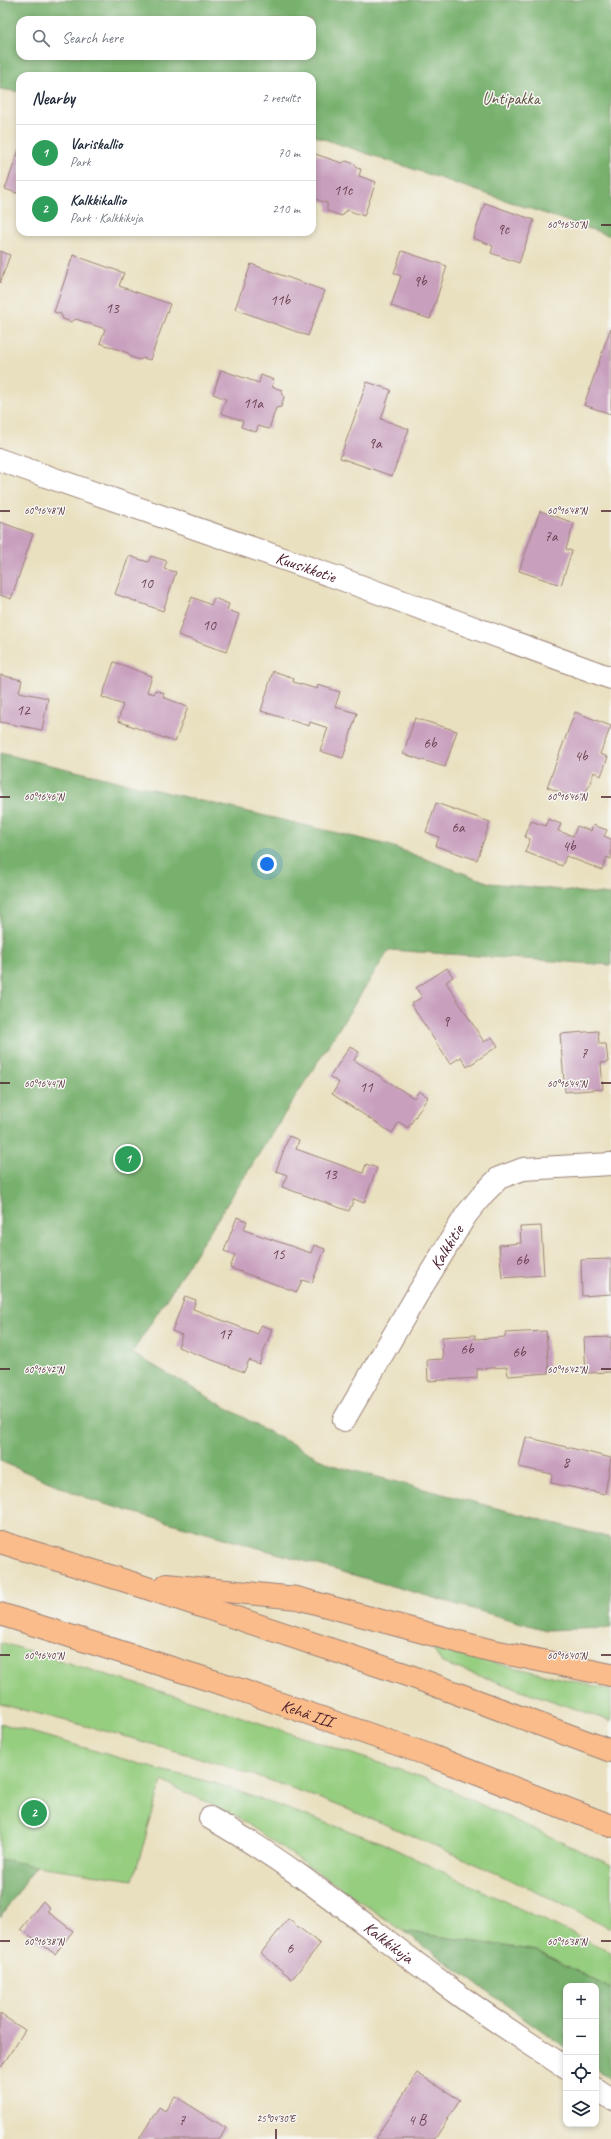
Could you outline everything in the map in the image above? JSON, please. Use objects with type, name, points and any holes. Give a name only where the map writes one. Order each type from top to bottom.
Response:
[{"type":"highway","points":[[0,1542],[129,1582],[413,1677],[611,1751]]},
{"type":"highway","points":[[129,1582],[297,1598],[489,1650],[611,1676]]},
{"type":"highway","name":"Kehä III","points":[[0,1614],[229,1686],[429,1755],[611,1826]]},
{"type":"street","name":"Kuusikkotie","points":[[0,460],[341,579],[611,678]]},
{"type":"street","name":"Kalkkitie","points":[[344,1420],[466,1215],[483,1194],[499,1178],[523,1168],[611,1164]]},
{"type":"street","name":"Kalkkikuja","points":[[210,1818],[248,1839],[297,1872],[446,1986],[563,2066]]},
{"type":"street","points":[[599,2091],[611,2099]]},
{"type":"green space","name":"Untipakka","points":[[0,0],[611,0],[611,236],[316,136],[316,72],[16,72],[16,91],[0,89]]},
{"type":"green space","points":[[0,753],[388,845],[490,883],[611,895],[611,965],[389,950],[132,1353],[260,1427],[332,1465],[611,1538],[611,1628],[546,1630],[94,1501],[0,1461]]},
{"type":"green space","points":[[0,1642],[218,1709],[424,1778],[611,1865],[611,1928],[461,1857],[385,1824],[308,1794],[194,1756],[0,1704]]},
{"type":"green space","points":[[432,1648],[611,1690],[611,1721],[442,1663]]},
{"type":"green space","points":[[0,1723],[164,1771],[215,1783],[380,1842],[611,1952],[611,1989],[538,1951],[403,1931],[236,1816],[162,1781],[133,1880],[36,1866],[0,1918]]},
{"type":"green space","points":[[0,1859],[36,1866],[0,1918]]},
{"type":"green space","points":[[403,1931],[538,1951],[611,1989],[611,2080],[599,2071],[599,1983],[563,1983],[563,2046]]},
{"type":"building","points":[[316,154],[342,163],[346,161],[355,164],[357,168],[361,169],[359,176],[376,182],[364,216],[347,210],[342,216],[327,211],[327,203],[316,199]]},
{"type":"building","points":[[16,158],[16,193],[5,189]]},
{"type":"building","points":[[485,203],[534,220],[519,263],[491,253],[493,246],[473,238]]},
{"type":"building","points":[[0,251],[10,255],[0,283]]},
{"type":"building","points":[[402,251],[447,266],[430,319],[391,306],[401,276],[394,273]]},
{"type":"building","points":[[73,255],[124,273],[119,286],[170,304],[150,360],[143,358],[140,360],[131,357],[128,353],[100,343],[105,329],[76,319],[71,322],[63,319],[61,314],[54,312]]},
{"type":"building","points":[[251,264],[325,291],[308,336],[235,309]]},
{"type":"building","points":[[611,327],[611,414],[584,405]]},
{"type":"building","points":[[221,370],[259,383],[261,375],[274,380],[272,387],[282,390],[281,393],[284,397],[281,407],[276,408],[269,429],[258,426],[256,432],[241,427],[243,421],[221,413],[226,399],[213,394]]},
{"type":"building","points":[[367,382],[391,390],[381,419],[409,429],[392,476],[340,458]]},
{"type":"building","points":[[540,511],[574,523],[566,549],[572,551],[561,585],[519,571]]},
{"type":"building","points":[[0,522],[33,534],[11,599],[0,595]]},
{"type":"building","points":[[129,556],[148,562],[151,556],[167,561],[164,569],[176,572],[163,611],[115,594]]},
{"type":"building","points":[[192,597],[211,605],[214,598],[229,604],[227,610],[239,614],[226,652],[178,635]]},
{"type":"building","points":[[114,662],[152,676],[147,692],[154,694],[155,690],[164,693],[163,697],[188,707],[175,742],[118,721],[123,705],[102,697]]},
{"type":"building","points":[[273,671],[294,678],[293,682],[317,689],[318,685],[340,692],[335,707],[357,713],[343,758],[320,751],[328,728],[310,722],[309,726],[261,711]]},
{"type":"building","points":[[0,675],[22,680],[19,692],[48,698],[42,730],[0,722]]},
{"type":"building","points":[[575,712],[611,726],[600,754],[608,757],[601,776],[594,772],[583,801],[547,787]]},
{"type":"building","points":[[415,718],[457,731],[445,767],[403,754]]},
{"type":"building","points":[[436,803],[490,822],[477,860],[436,846],[439,837],[426,832]]},
{"type":"building","points":[[548,819],[561,824],[558,831],[573,836],[577,826],[591,831],[593,825],[607,830],[604,836],[611,839],[611,859],[607,857],[602,870],[566,856],[562,866],[525,852],[530,839],[525,837],[531,821],[546,826]]},
{"type":"building","points":[[447,968],[453,977],[446,982],[484,1042],[492,1037],[498,1046],[467,1067],[461,1057],[450,1064],[411,1004],[422,997],[416,988]]},
{"type":"building","points":[[598,1031],[599,1044],[606,1044],[608,1062],[601,1063],[603,1089],[565,1092],[560,1034]]},
{"type":"building","points":[[350,1046],[359,1052],[354,1060],[414,1098],[419,1091],[428,1097],[408,1128],[399,1122],[392,1133],[332,1094],[339,1083],[330,1077]]},
{"type":"building","points":[[289,1136],[299,1140],[296,1149],[363,1173],[366,1164],[377,1168],[364,1203],[354,1199],[349,1211],[282,1187],[287,1175],[276,1171]]},
{"type":"building","points":[[237,1217],[247,1221],[244,1230],[311,1253],[314,1245],[325,1249],[312,1283],[302,1280],[297,1292],[230,1268],[235,1255],[224,1251]]},
{"type":"building","points":[[541,1226],[544,1275],[502,1278],[499,1245],[521,1243],[520,1227]]},
{"type":"building","points":[[611,1259],[611,1294],[582,1296],[581,1260]]},
{"type":"building","points":[[185,1296],[196,1300],[193,1309],[258,1334],[261,1325],[272,1329],[259,1364],[249,1360],[244,1372],[178,1347],[182,1335],[172,1331]]},
{"type":"building","points":[[546,1331],[549,1373],[508,1376],[507,1367],[477,1369],[477,1378],[428,1381],[427,1360],[443,1359],[442,1337],[475,1335],[475,1339],[505,1337],[505,1333]]},
{"type":"building","points":[[611,1337],[611,1372],[586,1373],[584,1338]]},
{"type":"building","points":[[526,1437],[611,1458],[605,1494],[551,1483],[552,1474],[519,1467]]},
{"type":"building","points":[[43,1901],[50,1908],[47,1911],[73,1931],[55,1954],[21,1929]]},
{"type":"building","points":[[288,1919],[320,1944],[292,1979],[261,1953]]},
{"type":"building","points":[[0,2014],[25,2030],[0,2069]]},
{"type":"building","points":[[417,2073],[460,2100],[435,2139],[375,2139]]},
{"type":"building","points":[[175,2096],[226,2128],[220,2139],[139,2139],[159,2107],[165,2111]]},
{"type":"place","name":"Variskallio","points":[[128,1159]]},
{"type":"place","name":"Kalkkikallio","points":[[34,1813]]}]
